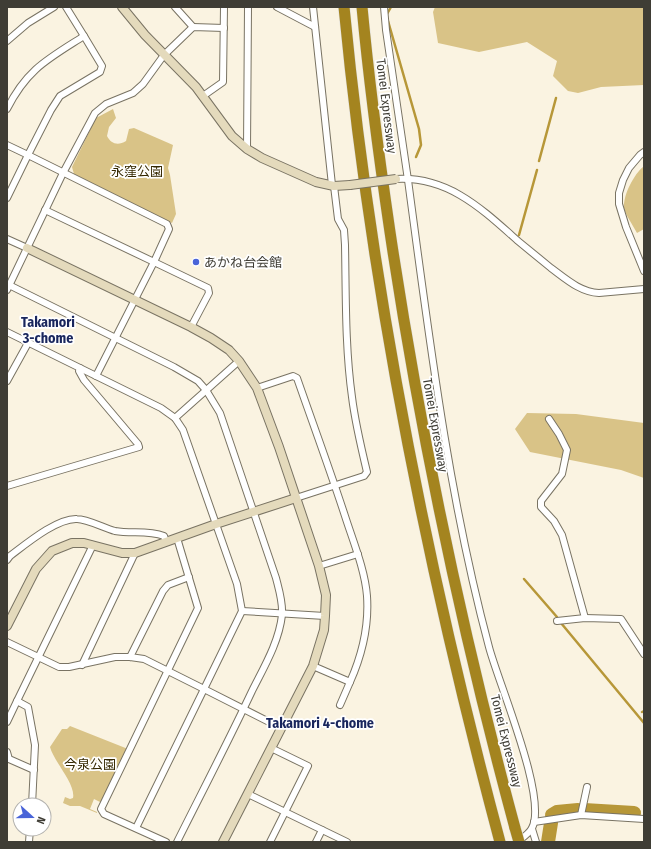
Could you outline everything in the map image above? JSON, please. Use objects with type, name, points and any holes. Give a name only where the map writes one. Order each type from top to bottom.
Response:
[{"type":"highway","points":[[344,7],[375,254],[414,479],[440,601],[499,837]]},
{"type":"highway","name":"Tomei Expressway","points":[[362,7],[367,63],[382,173],[407,339],[428,459],[459,604],[518,842]]},
{"type":"street","points":[[7,41],[28,23],[54,7]]},
{"type":"street","points":[[7,198],[51,110],[60,96],[100,72],[102,66],[66,7]]},
{"type":"street","points":[[122,7],[164,55],[196,87],[232,136],[247,150],[316,182],[333,185],[350,186],[408,178],[435,183],[463,196],[480,207],[524,246],[579,288],[591,293],[599,294],[644,288]]},
{"type":"street","points":[[175,7],[193,27]]},
{"type":"street","points":[[203,96],[223,82],[224,7]]},
{"type":"street","points":[[247,150],[248,7]]},
{"type":"street","points":[[277,7],[315,27]]},
{"type":"street","points":[[7,626],[36,569],[52,551],[72,543],[84,543],[122,553],[135,553],[253,511],[364,476],[367,472],[356,423],[352,396],[348,346],[344,230],[338,219],[333,185],[313,7]]},
{"type":"street","points":[[384,7],[429,342],[454,486],[489,649],[509,704],[534,791],[536,809],[532,829],[518,842]]},
{"type":"street","points":[[177,842],[271,652],[282,614],[281,599],[276,578],[220,413],[206,390],[198,381],[174,367],[116,338],[8,288],[63,173],[95,113],[106,104],[133,93],[143,84],[164,55],[193,27],[224,28]]},
{"type":"street","points":[[7,109],[15,94],[30,74],[42,62],[84,36]]},
{"type":"street","points":[[7,145],[167,224],[169,229],[154,262],[96,376]]},
{"type":"street","points":[[644,152],[629,168],[619,193],[619,204],[626,227],[644,271]]},
{"type":"street","points":[[45,210],[208,288],[209,293],[191,327]]},
{"type":"street","points":[[7,239],[211,338],[229,350],[239,361],[257,388],[319,566],[326,595],[324,630],[313,666],[223,842]]},
{"type":"street","points":[[7,332],[161,408],[175,418],[183,430],[237,584],[242,612],[136,828]]},
{"type":"street","points":[[7,381],[28,343]]},
{"type":"street","points":[[175,418],[239,361]]},
{"type":"street","points":[[7,486],[139,447],[84,380],[79,371],[80,368]]},
{"type":"street","points":[[257,388],[293,376],[297,378],[358,554],[367,595],[367,614],[364,638],[358,664],[340,705]]},
{"type":"street","points":[[549,419],[567,450],[562,474],[541,501],[541,507],[554,521],[562,535],[585,618]]},
{"type":"street","points":[[7,560],[10,556],[50,528],[68,520],[78,519],[116,531],[155,533],[164,536],[166,542]]},
{"type":"street","points":[[166,842],[104,814],[101,809],[198,608],[177,538]]},
{"type":"street","points":[[7,722],[93,545]]},
{"type":"street","points":[[82,665],[135,553]]},
{"type":"street","points":[[319,566],[358,554]]},
{"type":"street","points":[[130,657],[163,590],[168,585],[189,577]]},
{"type":"street","points":[[242,612],[325,616]]},
{"type":"street","points":[[557,621],[585,618],[621,619],[644,654]]},
{"type":"street","points":[[7,642],[59,667],[82,665],[115,657],[144,659],[281,728]]},
{"type":"street","points":[[313,666],[350,682]]},
{"type":"street","points":[[17,701],[28,707],[36,746],[32,797]]},
{"type":"street","points":[[270,842],[308,766],[271,748]]},
{"type":"street","points":[[7,752],[8,759],[34,770]]},
{"type":"street","points":[[581,815],[587,787]]},
{"type":"street","points":[[248,794],[347,842]]},
{"type":"street","points":[[534,822],[581,815],[644,818]]},
{"type":"street","points":[[532,829],[536,842]]},
{"type":"street","points":[[316,842],[322,830]]},
{"type":"green space","points":[[435,7],[644,7],[644,85],[601,87],[578,93],[568,91],[553,76],[557,61],[527,42],[479,52],[438,43],[433,12]]},
{"type":"green space","name":"永窪公園","points":[[113,109],[116,118],[109,127],[107,136],[113,142],[118,144],[126,141],[129,129],[134,128],[173,145],[168,168],[176,214],[172,223],[74,174],[72,167],[96,118]]},
{"type":"green space","points":[[644,166],[644,229],[637,233],[625,211],[624,203],[630,185]]},
{"type":"green space","points":[[527,413],[576,414],[644,423],[644,478],[621,470],[530,452],[515,429]]},
{"type":"green space","name":"今泉公園","points":[[70,726],[128,749],[102,803],[94,799],[90,809],[97,813],[80,806],[70,806],[63,803],[65,797],[70,799],[73,798],[73,792],[50,747],[62,729],[67,729]]},
{"type":"waterway","points":[[387,14],[391,7]]},
{"type":"waterway","points":[[388,21],[419,129],[421,145],[416,157]]},
{"type":"waterway","points":[[539,161],[556,98]]},
{"type":"waterway","points":[[519,235],[537,170]]},
{"type":"waterway","points":[[524,579],[557,617]]},
{"type":"waterway","points":[[561,623],[644,723]]},
{"type":"waterway","points":[[552,815],[557,812],[578,810]]},
{"type":"waterway","points":[[584,810],[634,813]]},
{"type":"waterway","points":[[548,842],[551,823]]},
{"type":"place","name":"あかね台会館","points":[[196,262]]},
{"type":"district","name":"Takamori 3-chome","points":[[48,330]]},
{"type":"district","name":"Takamori 4-chome","points":[[320,723]]}]
